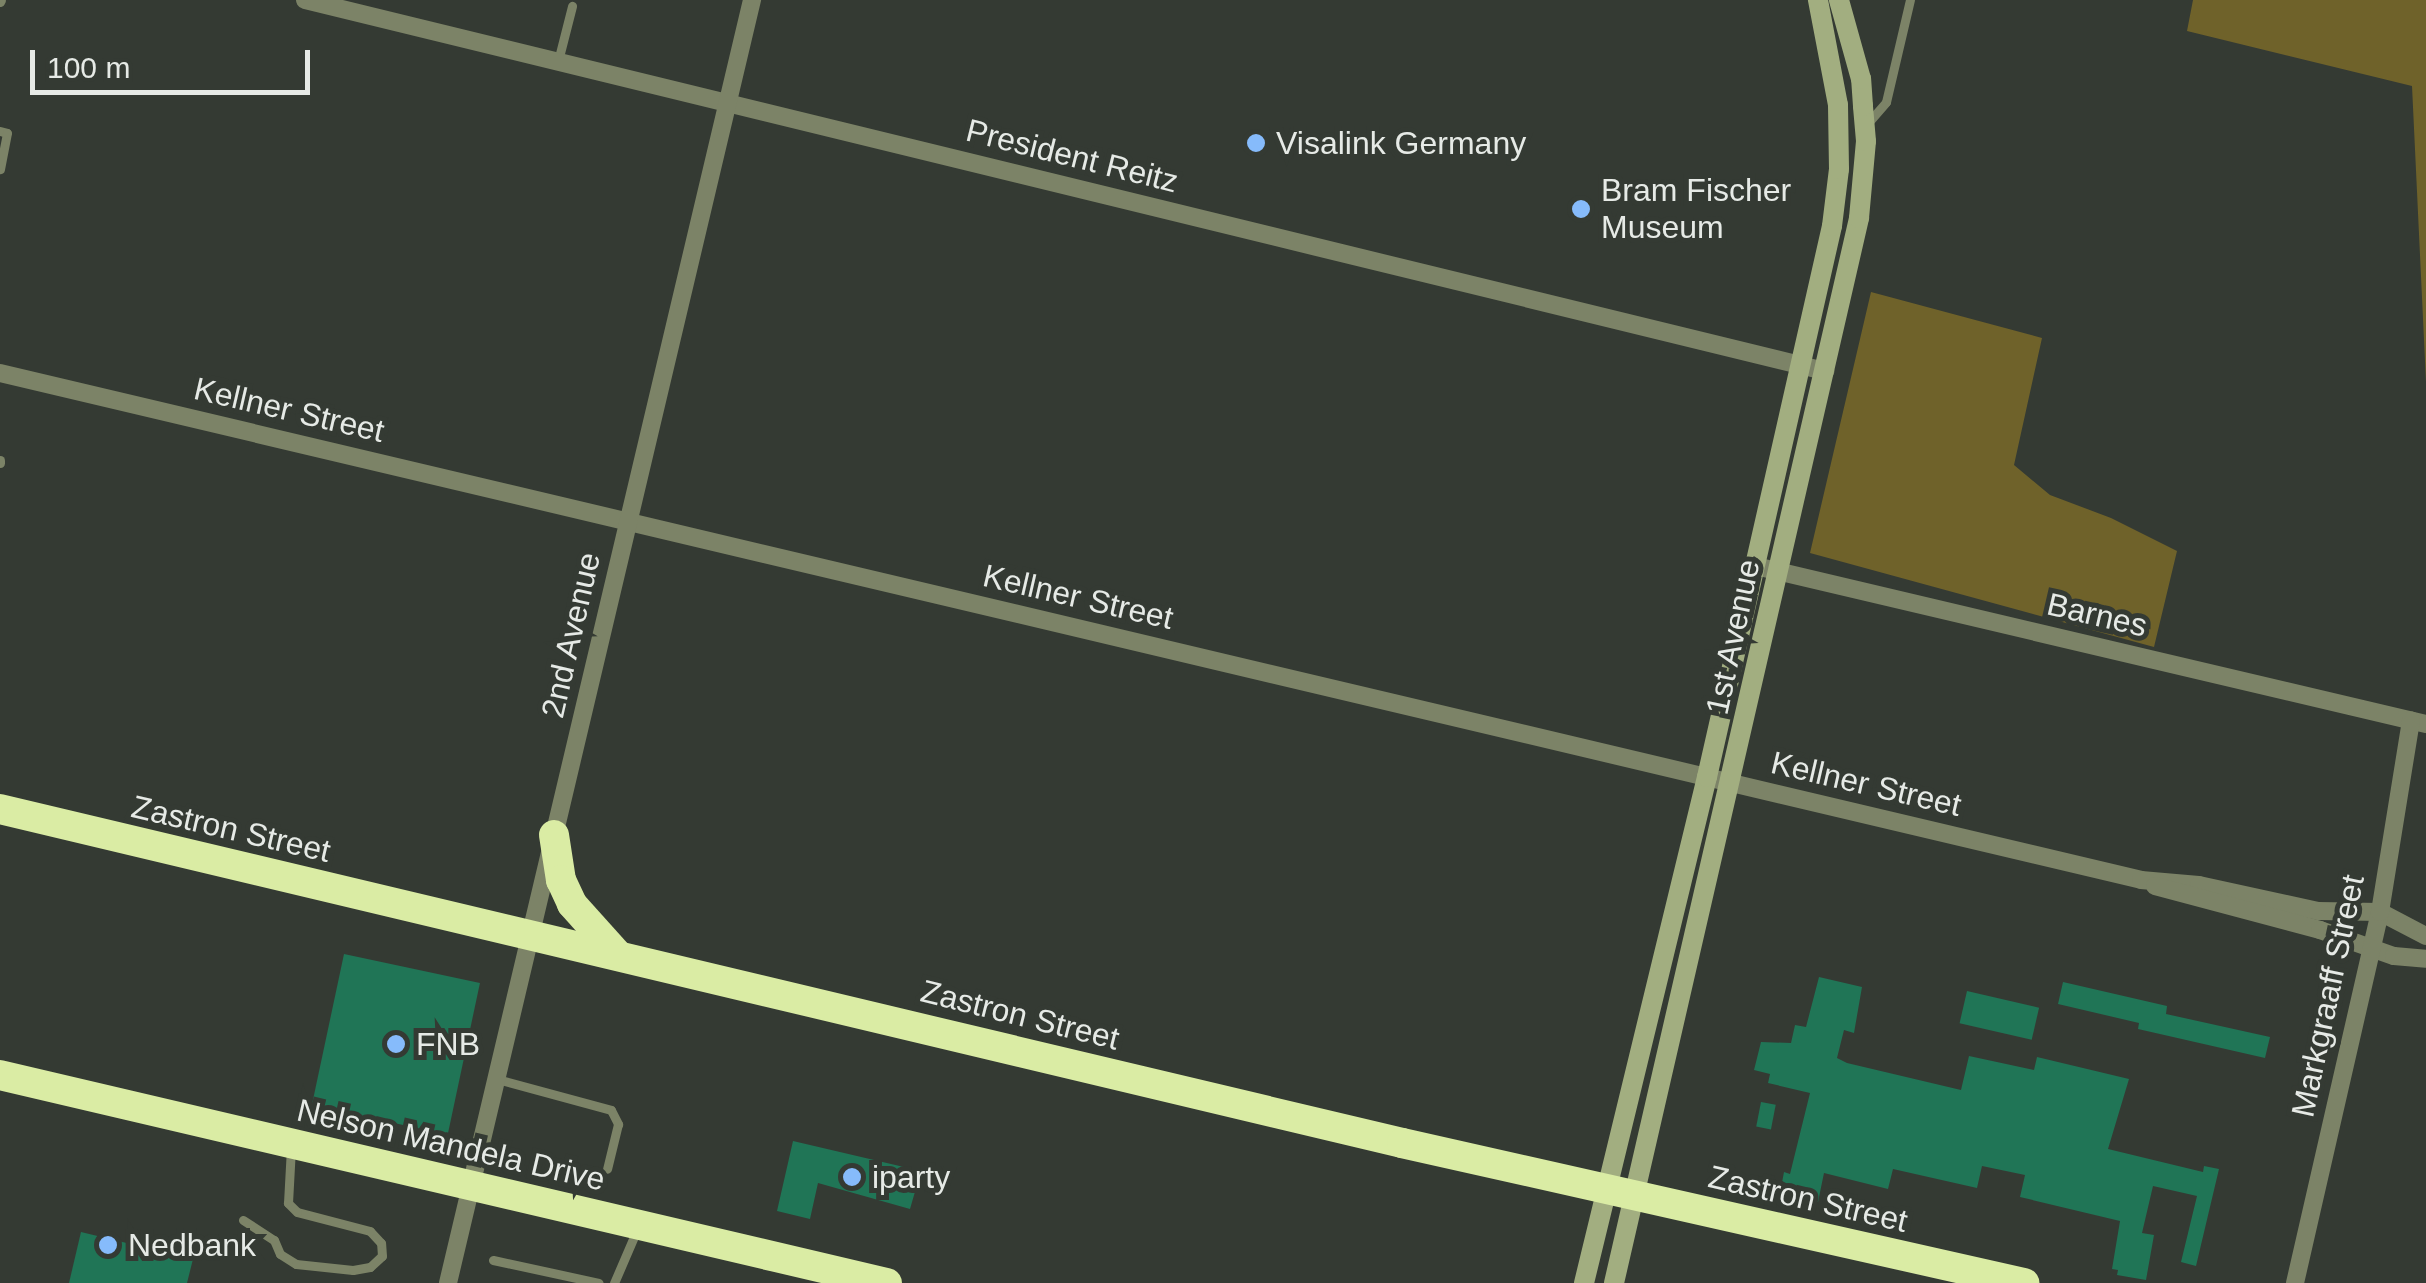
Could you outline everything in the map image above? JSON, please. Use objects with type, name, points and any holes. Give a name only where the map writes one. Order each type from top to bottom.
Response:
[{"type":"highway","name":"Zastron Street","points":[[0,809],[1621,1193],[2024,1283]]},
{"type":"highway","points":[[554,835],[561,880],[572,904],[616,952]]},
{"type":"highway","name":"Nelson Mandela Drive","points":[[0,1075],[887,1283]]},
{"type":"street","name":"President Reitz","points":[[306,0],[1825,371]]},
{"type":"street","name":"2nd Avenue","points":[[448,1283],[752,0]]},
{"type":"street","name":"1st Avenue","points":[[1614,1283],[1621,1193],[1707,777],[1832,226],[1838,140],[1832,56],[1818,0]]},
{"type":"street","name":"1st Avenue","points":[[1584,1283],[1621,1193],[1732,783],[1859,218],[1865,133],[1861,79],[1839,0]]},
{"type":"street","points":[[1838,140],[1865,133]]},
{"type":"street","name":"Kellner Street","points":[[0,373],[2141,880],[2199,885],[2318,911],[2380,912],[2426,936]]},
{"type":"street","name":"Barnes","points":[[1754,566],[2418,722]]},
{"type":"street","name":"Markgraaff Street","points":[[2296,1283],[2380,912],[2418,722]]},
{"type":"street","name":"Kellner Street","points":[[2141,880],[2166,891],[2320,930],[2371,950],[2426,959]]},
{"type":"lane","points":[[1865,133],[1886,102],[1910,0]]},
{"type":"lane","points":[[558,62],[572,6]]},
{"type":"lane","points":[[0,131],[7,133],[0,169]]},
{"type":"lane","points":[[497,1079],[611,1110],[618,1124],[607,1169]]},
{"type":"lane","points":[[243,1220],[274,1240],[280,1254],[296,1264],[352,1270],[370,1267],[382,1256],[382,1242],[370,1231],[297,1212],[288,1204],[291,1144]]},
{"type":"lane","points":[[614,1283],[639,1224]]},
{"type":"lane","points":[[493,1260],[599,1283]]},
{"type":"shaded area","points":[[2193,0],[2426,0],[2426,382],[2412,86],[2187,31]]},
{"type":"shaded area","points":[[1871,292],[2042,338],[2014,465],[2050,495],[2111,518],[2177,551],[2154,647],[1810,553]]},
{"type":"building","name":"FNB","points":[[344,954],[480,983],[448,1135],[312,1106]]},
{"type":"building","points":[[1819,977],[1862,987],[1854,1033],[1844,1030],[1837,1058],[1847,1063],[1961,1090],[1969,1056],[2034,1070],[2037,1057],[2129,1079],[2108,1149],[2203,1172],[2204,1166],[2219,1169],[2196,1266],[2181,1262],[2197,1196],[2153,1186],[2142,1233],[2154,1235],[2146,1280],[2117,1275],[2118,1270],[2112,1269],[2120,1221],[2020,1197],[2025,1175],[1982,1166],[1977,1188],[1893,1169],[1888,1189],[1824,1173],[1818,1202],[1780,1193],[1784,1172],[1790,1174],[1810,1093],[1768,1083],[1770,1074],[1754,1070],[1761,1042],[1791,1043],[1795,1025],[1806,1027]]},
{"type":"building","points":[[2063,982],[2167,1006],[2166,1014],[2270,1037],[2265,1058],[2138,1029],[2139,1023],[2058,1004]]},
{"type":"building","points":[[1967,991],[2039,1008],[2032,1040],[1960,1023]]},
{"type":"building","points":[[1761,1102],[1776,1105],[1771,1129],[1756,1127]]},
{"type":"building","name":"iparty","points":[[793,1141],[921,1171],[910,1209],[818,1183],[810,1219],[777,1211]]},
{"type":"building","name":"Nedbank","points":[[81,1232],[193,1259],[187,1283],[69,1283]]},
{"type":"place","name":"Visalink Germany","points":[[1256,143]]},
{"type":"place","name":"Bram Fischer Museum","points":[[1581,209]]},
{"type":"place","name":"FNB","points":[[396,1044]]},
{"type":"place","name":"iparty","points":[[852,1177]]},
{"type":"place","name":"Nedbank","points":[[108,1245]]}]
